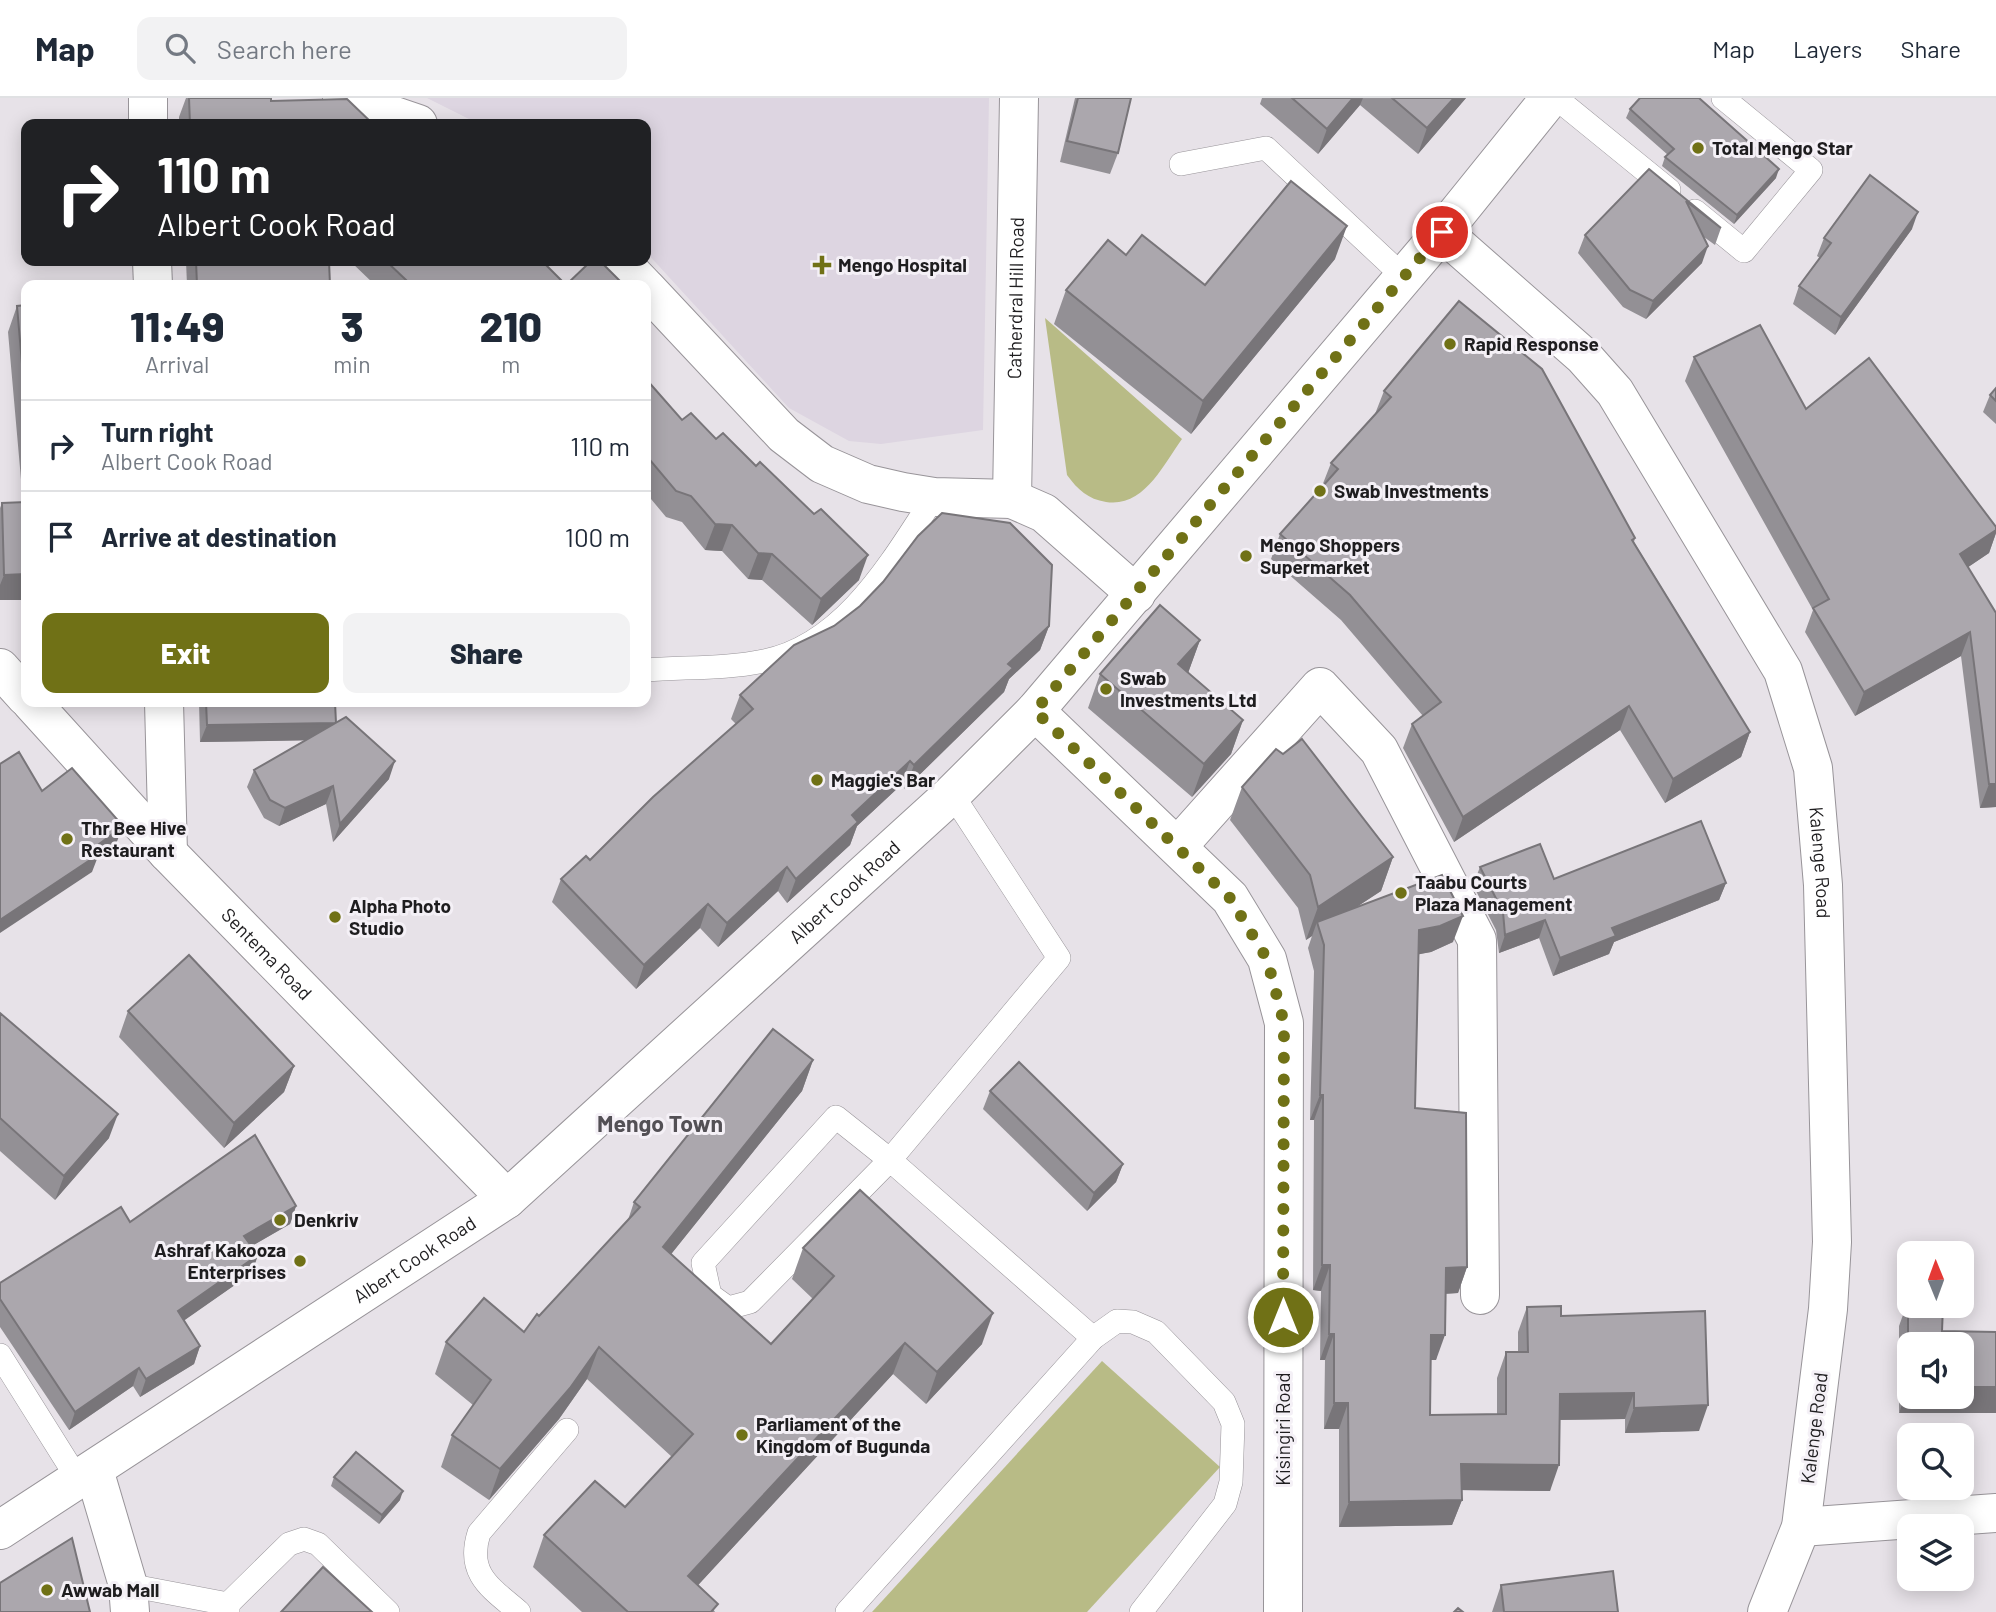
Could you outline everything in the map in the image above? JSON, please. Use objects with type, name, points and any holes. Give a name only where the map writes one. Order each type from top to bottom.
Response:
[{"type":"main road","points":[[148,98],[148,119]]},
{"type":"main road","points":[[342,98],[403,119]]},
{"type":"main road","name":"Catherdral Hill Road","points":[[1012,499],[1019,98]]},
{"type":"main road","name":"Albert Cook Road","points":[[0,1530],[507,1199],[951,794],[1035,711],[1136,594],[1442,232],[1550,98]]},
{"type":"main road","name":"Kalenge Road","points":[[1442,232],[1583,356],[1615,391],[1783,671],[1813,768],[1823,885],[1832,1242],[1828,1310],[1801,1527],[1767,1612]]},
{"type":"main road","points":[[625,266],[638,280]]},
{"type":"main road","points":[[651,294],[784,435],[822,464],[868,484],[934,497],[1012,499],[1044,513],[1136,594]]},
{"type":"main road","points":[[0,668],[21,691]]},
{"type":"main road","points":[[1178,846],[1320,687],[1380,750],[1476,940],[1480,1295]]},
{"type":"main road","name":"Sentema Road","points":[[36,707],[168,853],[507,1199]]},
{"type":"main road","points":[[164,707],[168,853]]},
{"type":"main road","name":"Kisingiri Road","points":[[1035,711],[1230,898],[1267,959],[1284,1023],[1283,1612]]},
{"type":"main road","points":[[86,1475],[129,1598]]},
{"type":"main road","points":[[1801,1527],[1996,1513]]},
{"type":"lane","points":[[1556,98],[1744,251],[1811,170],[1723,98]]},
{"type":"lane","points":[[1181,164],[1266,148],[1404,277]]},
{"type":"lane","points":[[651,670],[765,661],[823,636],[882,575],[934,497]]},
{"type":"lane","points":[[951,794],[1059,958],[890,1160],[750,1302],[728,1308],[710,1295],[703,1263],[836,1117],[890,1160],[1093,1338]]},
{"type":"lane","points":[[846,1612],[1093,1338],[1116,1321],[1133,1322],[1156,1332],[1224,1402],[1233,1424],[1231,1482],[1225,1504],[1141,1612]]},
{"type":"lane","points":[[0,1355],[86,1475]]},
{"type":"lane","points":[[519,1612],[479,1576],[474,1549],[479,1533],[567,1430]]},
{"type":"lane","points":[[129,1598],[228,1608],[289,1544],[304,1539],[318,1544],[388,1612]]},
{"type":"shaded area","name":"Mengo Hospital","points":[[427,98],[989,98],[983,430],[881,444],[849,441],[789,408],[651,257],[651,119],[469,119]]},
{"type":"green space","points":[[1045,318],[1182,439],[1160,472],[1142,492],[1131,498],[1119,502],[1094,499],[1079,489],[1067,475]]},
{"type":"green space","points":[[1102,1361],[1220,1467],[1087,1612],[872,1612]]},
{"type":"building","points":[[189,98],[271,98],[271,101],[347,99],[368,119],[190,119]]},
{"type":"building","points":[[1078,98],[1131,98],[1118,153],[1067,141]]},
{"type":"building","points":[[1292,98],[1353,98],[1327,129]]},
{"type":"building","points":[[1392,98],[1454,98],[1427,128]]},
{"type":"building","points":[[1640,98],[1699,98],[1779,169],[1737,215],[1665,157],[1674,149],[1630,109]]},
{"type":"building","points":[[1649,169],[1721,228],[1686,201],[1708,246],[1653,301],[1630,290],[1585,235]]},
{"type":"building","points":[[1870,175],[1918,212],[1841,317],[1799,286],[1831,243],[1824,238]]},
{"type":"building","points":[[1291,181],[1347,226],[1203,401],[1066,290],[1108,240],[1126,255],[1142,235],[1205,285]]},
{"type":"building","points":[[196,266],[329,266],[330,280],[197,280]]},
{"type":"building","points":[[391,266],[547,266],[561,280],[406,280]]},
{"type":"building","points":[[586,266],[605,266],[619,280],[571,280]]},
{"type":"building","points":[[1459,301],[1542,369],[1635,538],[1632,540],[1750,732],[1673,779],[1629,706],[1463,817],[1412,724],[1441,702],[1350,595],[1280,534],[1338,469],[1331,463],[1391,397],[1384,391]]},
{"type":"building","points":[[17,306],[21,306],[21,352]]},
{"type":"building","points":[[1760,325],[1806,409],[1869,358],[1996,527],[1996,530],[1960,554],[1996,613],[1996,784],[1989,784],[1970,632],[1864,692],[1813,608],[1829,599],[1694,357]]},
{"type":"building","points":[[651,385],[682,420],[691,413],[716,439],[723,433],[756,466],[760,462],[814,514],[821,509],[868,555],[821,599],[772,554],[758,553],[732,525],[715,524],[691,496],[676,491],[651,461]]},
{"type":"building","points":[[1996,388],[1996,401],[1990,395]]},
{"type":"building","points":[[21,502],[21,574],[4,575],[2,503]]},
{"type":"building","points":[[942,513],[1010,523],[1052,565],[1049,626],[1008,664],[1013,668],[914,765],[910,761],[852,815],[858,822],[796,879],[787,867],[727,923],[708,904],[644,965],[561,879],[586,856],[590,860],[653,797],[753,709],[740,695],[794,645],[834,626],[860,606],[883,582],[918,536]]},
{"type":"building","points":[[1160,605],[1200,640],[1178,664],[1243,720],[1204,764],[1100,674]]},
{"type":"building","points":[[206,707],[335,707],[336,723],[207,725]]},
{"type":"building","points":[[346,717],[395,761],[340,824],[333,786],[285,808],[270,800],[254,770]]},
{"type":"building","points":[[1302,739],[1393,857],[1318,907],[1310,875],[1242,787],[1276,749],[1283,754]]},
{"type":"building","points":[[19,752],[42,791],[72,768],[123,826],[94,848],[99,854],[0,920],[0,764]]},
{"type":"building","points":[[1701,821],[1726,883],[1612,928],[1616,936],[1560,958],[1545,920],[1505,935],[1503,912],[1480,867],[1540,844],[1554,879]]},
{"type":"building","points":[[1442,875],[1463,916],[1440,926],[1419,930],[1415,1108],[1466,1113],[1467,1267],[1446,1268],[1445,1335],[1431,1335],[1430,1415],[1506,1414],[1506,1352],[1528,1352],[1527,1307],[1561,1306],[1561,1316],[1705,1311],[1708,1405],[1634,1408],[1634,1393],[1560,1394],[1559,1465],[1461,1464],[1462,1500],[1349,1502],[1348,1403],[1334,1403],[1334,1334],[1329,1334],[1330,1265],[1322,1265],[1323,1095],[1320,1095],[1324,945],[1317,922]]},
{"type":"building","points":[[189,955],[294,1066],[234,1123],[128,1011]]},
{"type":"building","points":[[0,1013],[118,1114],[64,1176],[0,1118]]},
{"type":"building","points":[[773,1029],[813,1060],[663,1247],[771,1344],[834,1276],[803,1248],[860,1190],[993,1313],[937,1372],[905,1343],[688,1576],[718,1604],[711,1612],[628,1612],[544,1535],[595,1481],[625,1507],[693,1434],[599,1347],[570,1388],[500,1469],[452,1435],[491,1380],[446,1342],[484,1298],[524,1332],[537,1314],[539,1316],[640,1207],[634,1202]]},
{"type":"building","points":[[1019,1062],[1123,1164],[1094,1193],[990,1091]]},
{"type":"building","points":[[255,1135],[296,1206],[244,1236],[258,1255],[178,1311],[200,1346],[146,1379],[139,1368],[75,1412],[0,1299],[0,1283],[121,1207],[130,1222]]},
{"type":"building","points":[[1908,1318],[1943,1318],[1942,1331],[1996,1332],[1996,1387],[1974,1387],[1974,1332],[1908,1332]]},
{"type":"building","points":[[356,1452],[403,1491],[382,1515],[334,1477]]},
{"type":"building","points":[[72,1538],[90,1612],[0,1612],[0,1583]]},
{"type":"building","points":[[323,1567],[372,1612],[281,1612]]},
{"type":"building","points":[[1613,1571],[1618,1612],[1504,1612],[1501,1585]]},
{"type":"place","name":"Total Mengo Star","points":[[1698,148]]},
{"type":"place","name":"Mengo Hospital","points":[[822,265]]},
{"type":"place","name":"Rapid Response","points":[[1450,344]]},
{"type":"place","name":"Swab Investments","points":[[1320,491]]},
{"type":"place","name":"Mengo Shoppers Supermarket","points":[[1246,556]]},
{"type":"place","name":"Swab Investments Ltd","points":[[1106,689]]},
{"type":"place","name":"Maggie's Bar","points":[[817,780]]},
{"type":"place","name":"Thr Bee Hive Restaurant","points":[[67,839]]},
{"type":"place","name":"Taabu Courts Plaza Management","points":[[1401,893]]},
{"type":"place","name":"Alpha Photo Studio","points":[[335,917]]},
{"type":"place","name":"Denkriv","points":[[280,1220]]},
{"type":"place","name":"Ashraf Kakooza Enterprises","points":[[300,1261]]},
{"type":"place","name":"Parliament of the Kingdom of Bugunda","points":[[742,1435]]},
{"type":"place","name":"Awwab Mall","points":[[47,1590]]},
{"type":"district","name":"Mengo Town","points":[[660,1124]]},
{"type":"route","points":[[1283,1317],[1284,1023],[1267,959],[1230,898],[1150,818],[1035,711],[1442,232]]}]
